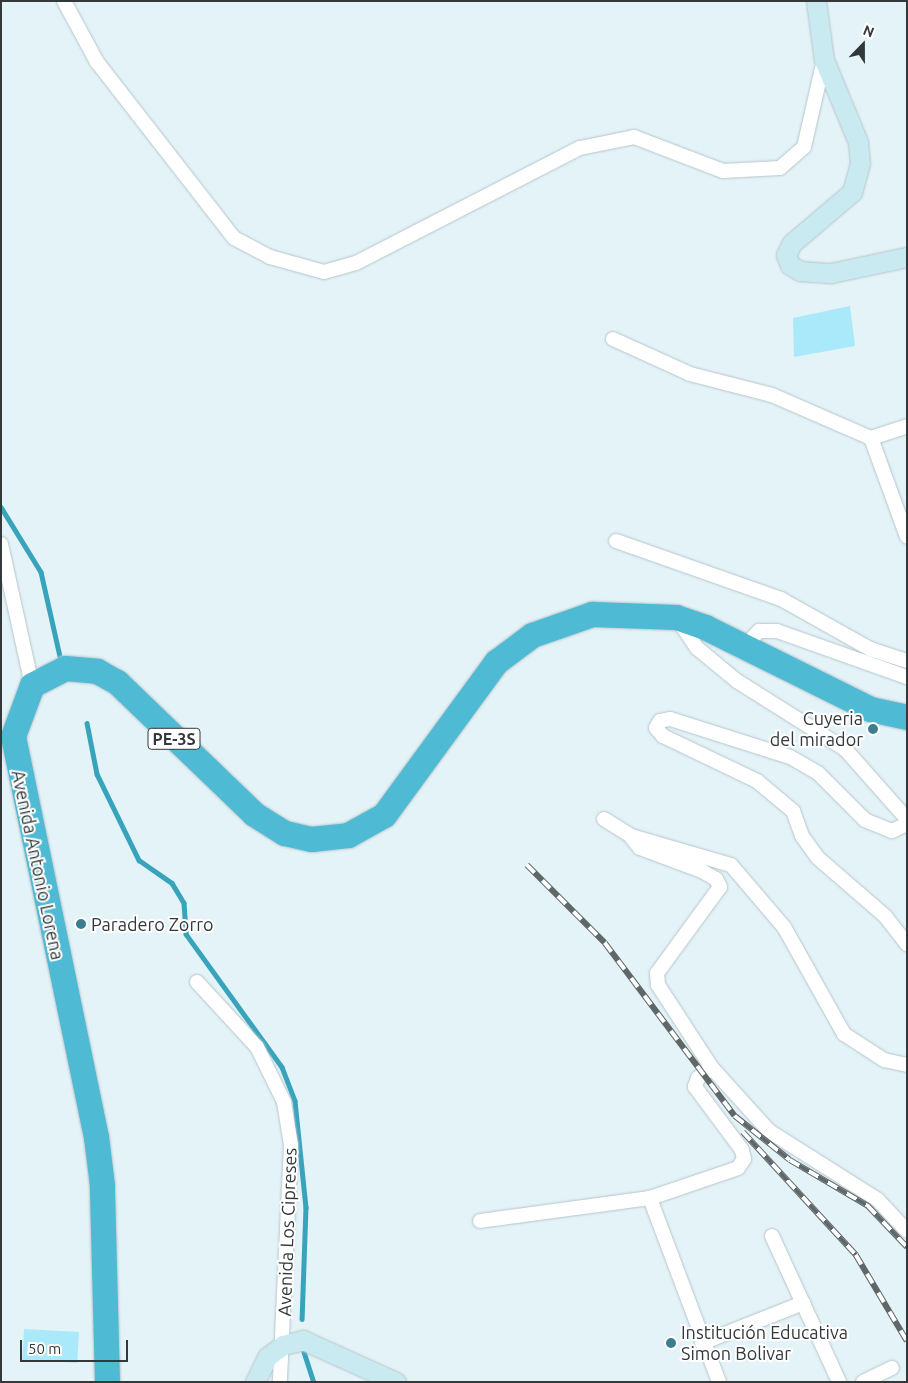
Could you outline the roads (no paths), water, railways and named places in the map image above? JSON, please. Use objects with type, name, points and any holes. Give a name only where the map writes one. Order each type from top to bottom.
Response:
[{"type":"highway","name":"PE-3S","points":[[32,685],[65,668],[97,671],[117,682],[230,793],[270,825],[300,837],[334,838],[363,829],[391,808],[475,686],[520,642],[551,626],[592,614],[676,617],[745,646],[870,709],[904,717]]},
{"type":"highway","name":"Avenida Antonio Lorena","points":[[32,685],[13,736],[96,1137],[102,1185],[107,1382]]},
{"type":"street","points":[[64,1],[97,62],[234,238],[270,257],[324,272],[356,263],[580,148],[634,137],[723,171],[780,168],[804,146],[824,60]]},
{"type":"street","points":[[816,1],[824,60],[858,142],[860,163],[852,192],[792,243],[786,254],[790,265],[800,271],[831,274],[907,257]]},
{"type":"street","points":[[613,339],[690,374],[772,395],[871,438],[907,426]]},
{"type":"street","points":[[871,438],[907,537]]},
{"type":"street","points":[[616,541],[781,599],[870,649],[907,661]]},
{"type":"street","points":[[1,544],[32,685]]},
{"type":"street","points":[[676,617],[697,648],[737,680],[845,749],[907,819]]},
{"type":"street","points":[[745,646],[759,631],[777,631],[907,677]]},
{"type":"street","points":[[907,824],[892,831],[865,820],[818,773],[790,757],[670,719],[660,721],[656,728],[663,736],[757,781],[793,811],[802,836],[818,858],[885,916],[907,944]]},
{"type":"street","points":[[604,819],[631,836],[731,865],[784,927],[844,1034],[884,1060],[907,1065]]},
{"type":"street","points":[[631,836],[640,848],[702,871],[716,879],[720,887],[656,973],[658,985],[712,1068],[769,1131],[864,1190],[907,1231]]},
{"type":"street","name":"Avenida Los Cipreses","points":[[197,982],[257,1047],[284,1102],[291,1145],[280,1382]]},
{"type":"street","points":[[480,1221],[650,1198],[742,1164],[742,1150],[695,1087],[698,1078],[712,1068]]},
{"type":"street","points":[[650,1198],[702,1343],[719,1382]]},
{"type":"street","points":[[772,1236],[839,1382]]},
{"type":"street","points":[[702,1343],[803,1303]]},
{"type":"street","points":[[255,1382],[267,1357],[282,1345],[314,1342],[347,1362],[396,1382]]},
{"type":"street","points":[[864,1382],[892,1368]]},
{"type":"waterway","points":[[1,507],[41,572],[60,656]]},
{"type":"waterway","points":[[87,723],[97,774],[139,860],[172,883],[184,903],[186,934],[282,1067],[295,1101],[306,1207],[302,1319]]},
{"type":"waterway","points":[[304,1352],[314,1382]]},
{"type":"railway","points":[[527,865],[605,943],[735,1116],[790,1160],[868,1206],[907,1247]]},
{"type":"railway","points":[[743,1132],[856,1255],[907,1341]]},
{"type":"place","name":"Cuyeria del mirador","points":[[873,729]]},
{"type":"place","name":"Paradero Zorro","points":[[81,924]]},
{"type":"place","name":"Institución Educativa Simon Bolivar","points":[[671,1343]]}]
